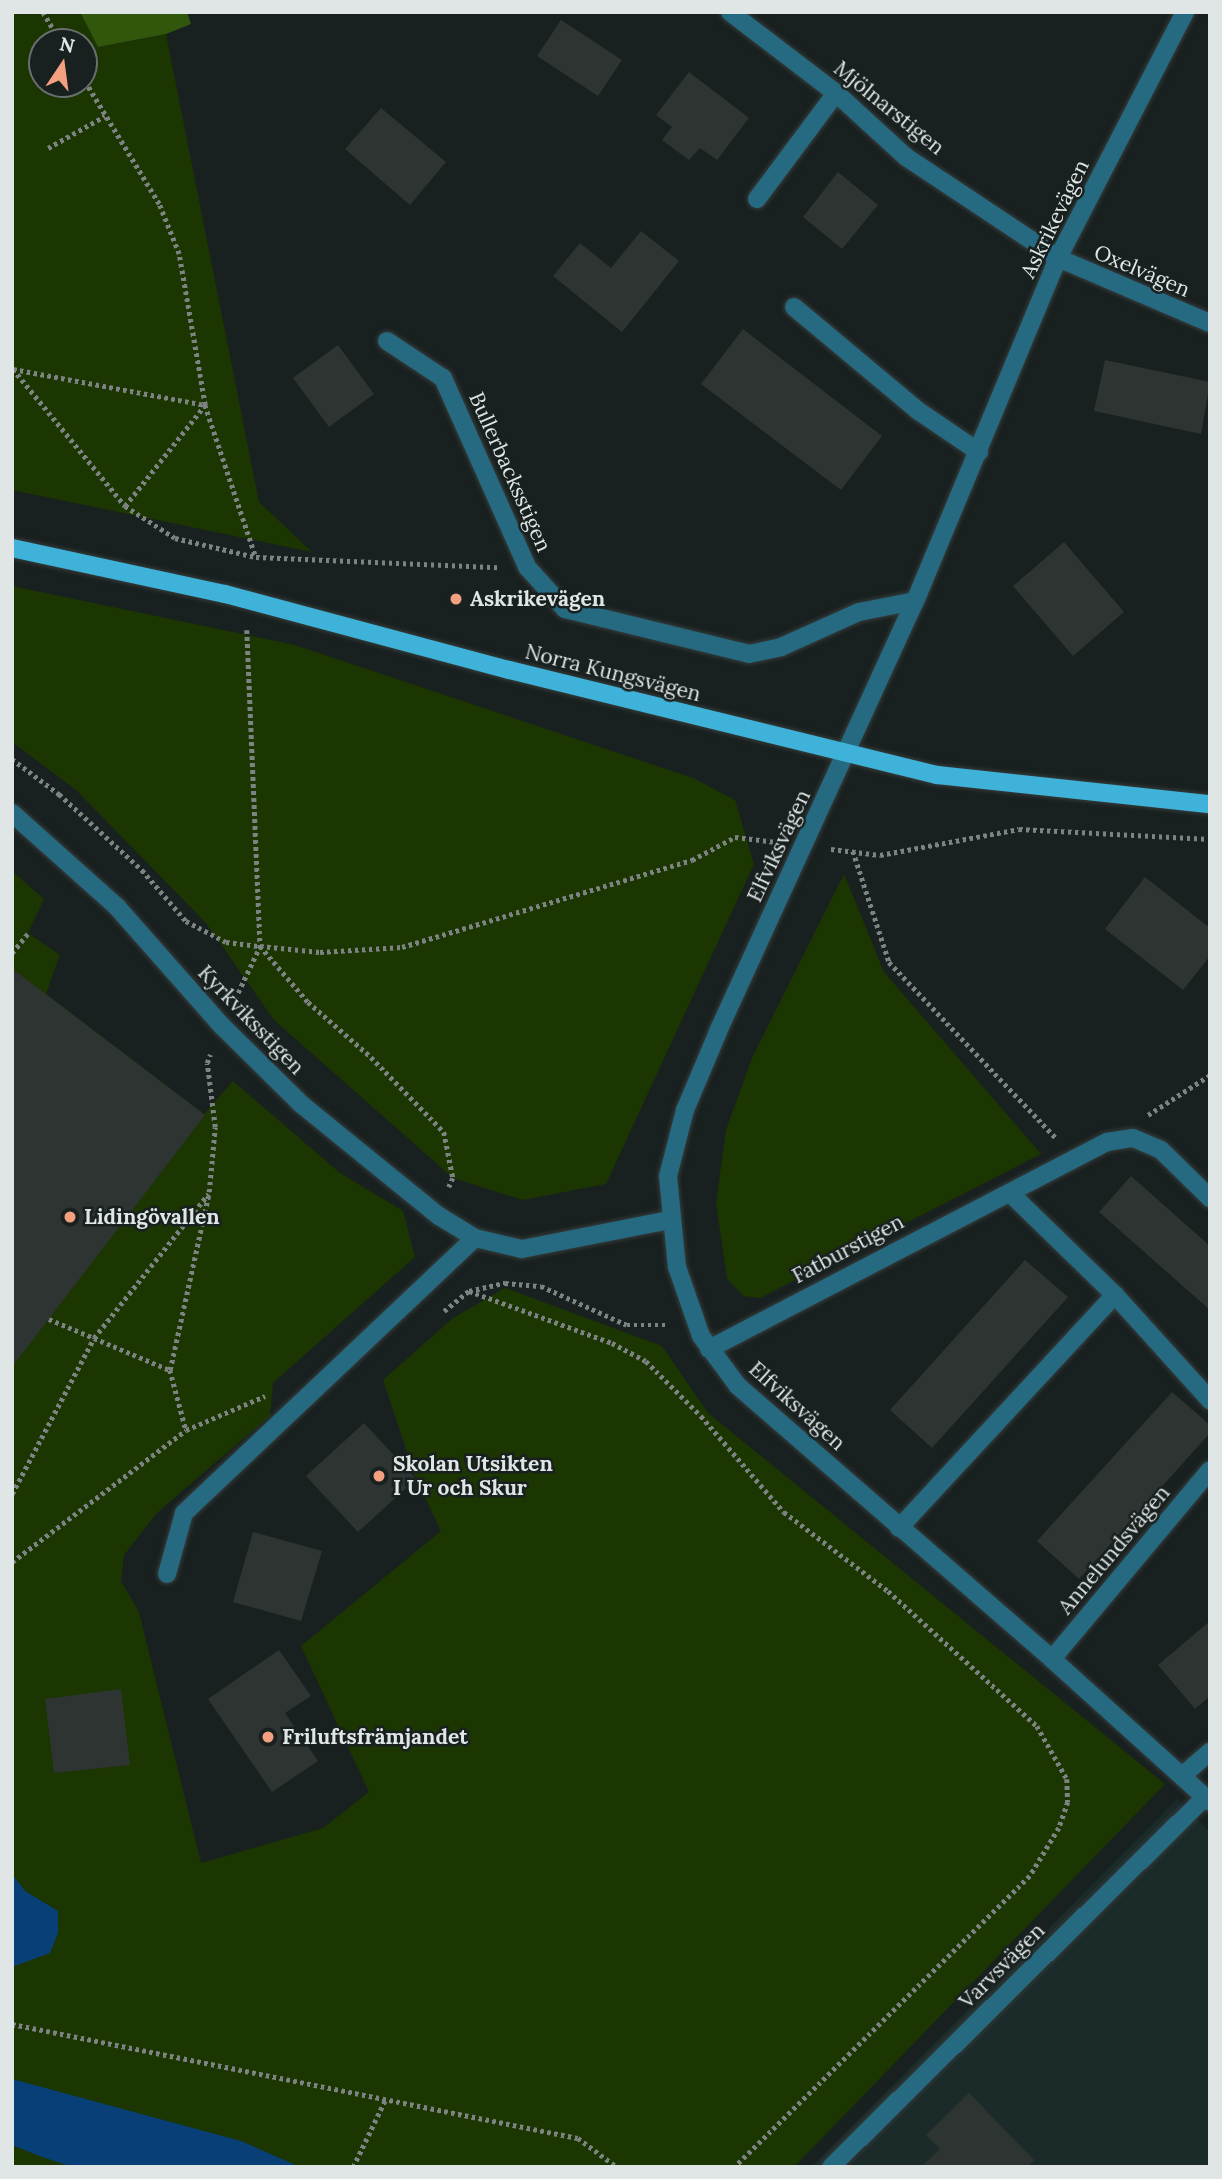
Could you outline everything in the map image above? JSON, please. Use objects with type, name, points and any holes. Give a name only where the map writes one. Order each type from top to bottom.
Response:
[{"type":"main road","name":"Norra Kungsvägen","points":[[12,548],[225,594],[846,755],[959,779],[1210,804]]},
{"type":"street","name":"Mjölnarstigen","points":[[730,12],[836,93],[906,157],[1058,258]]},
{"type":"street","name":"Askrikevägen","points":[[846,755],[979,452],[1058,258],[1185,12]]},
{"type":"street","points":[[757,199],[836,93]]},
{"type":"street","name":"Oxelvägen","points":[[1058,258],[1210,324]]},
{"type":"street","points":[[794,307],[917,410],[979,452]]},
{"type":"street","name":"Bullerbacksstigen","points":[[387,341],[443,378],[527,567],[565,610],[749,654],[781,647],[859,612],[915,601]]},
{"type":"street","name":"Elfviksvägen","points":[[846,755],[685,1110],[668,1176],[670,1220],[677,1268],[709,1349],[738,1386],[1052,1659],[1207,1800]]},
{"type":"street","name":"Kyrkviksstigen","points":[[12,813],[117,907],[222,1026],[301,1104],[439,1216],[475,1238],[522,1249],[670,1220]]},
{"type":"street","points":[[1107,1142],[1133,1138],[1161,1150],[1210,1198]]},
{"type":"street","name":"Fatburstigen","points":[[709,1349],[1107,1142]]},
{"type":"street","points":[[1010,1193],[1115,1295],[1210,1400]]},
{"type":"street","points":[[167,1574],[184,1513],[422,1291],[475,1238]]},
{"type":"street","points":[[899,1528],[1115,1295]]},
{"type":"street","name":"Annelundsvägen","points":[[1052,1659],[1210,1470]]},
{"type":"street","points":[[1182,1776],[1210,1752]]},
{"type":"street","name":"Varvsvägen","points":[[831,2167],[1207,1800]]},
{"type":"path","points":[[43,12],[53,28]]},
{"type":"path","points":[[94,98],[159,204],[179,254],[205,405],[256,557]]},
{"type":"path","points":[[48,148],[105,116]]},
{"type":"path","points":[[13,369],[205,405]]},
{"type":"path","points":[[13,369],[125,506],[175,538],[256,557],[376,565],[527,567]]},
{"type":"path","points":[[125,506],[205,405]]},
{"type":"path","points":[[186,1430],[170,1370],[209,1192],[215,1128],[207,1063],[260,946],[247,630]]},
{"type":"path","points":[[12,759],[60,794],[142,870],[186,921],[226,942],[320,952],[402,947],[692,860],[735,837],[880,855],[1019,829],[1210,839]]},
{"type":"path","points":[[853,851],[889,962],[1060,1142]]},
{"type":"path","points":[[12,953],[28,933]]},
{"type":"path","points":[[260,946],[308,1003],[371,1057],[444,1132],[453,1178],[439,1216]]},
{"type":"path","points":[[1107,1142],[1210,1075]]},
{"type":"path","points":[[12,1494],[94,1338],[209,1192]]},
{"type":"path","points":[[422,1291],[442,1312],[469,1291],[505,1283],[541,1286],[627,1325],[658,1326],[695,1319]]},
{"type":"path","points":[[469,1291],[612,1343],[646,1362],[701,1416],[783,1512],[898,1599],[1037,1726],[1067,1779],[1068,1802],[1059,1828],[1030,1876],[735,2167]]},
{"type":"path","points":[[49,1319],[170,1370]]},
{"type":"path","points":[[12,1562],[186,1430],[271,1393]]},
{"type":"path","points":[[12,2024],[578,2137],[617,2167]]},
{"type":"path","points":[[353,2167],[386,2098]]},
{"type":"shaded area","points":[[1177,1799],[1210,1832],[1210,2167],[811,2167]]},
{"type":"green space","points":[[12,12],[80,12],[88,28],[28,28],[28,98],[98,98],[98,47],[166,34],[259,502],[312,552],[12,490]]},
{"type":"green space","points":[[80,12],[187,12],[191,24],[166,34],[98,47],[98,28],[88,28]]},
{"type":"green space","points":[[12,586],[295,645],[693,778],[735,800],[754,864],[606,1184],[523,1200],[453,1178],[274,1020],[206,923],[76,790],[12,742]]},
{"type":"green space","points":[[12,871],[44,899],[28,933],[60,955],[46,994],[204,1114],[233,1081],[340,1173],[403,1211],[415,1257],[273,1383],[270,1416],[157,1513],[124,1555],[121,1581],[139,1612],[201,1863],[323,1828],[369,1792],[301,1646],[441,1531],[416,1479],[383,1380],[453,1318],[505,1288],[662,1346],[708,1413],[1165,1784],[794,2167],[12,2167]]},
{"type":"green space","points":[[844,874],[884,972],[1041,1154],[760,1298],[744,1296],[727,1279],[716,1203],[726,1130],[752,1058]]},
{"type":"water","points":[[12,1874],[25,1891],[58,1911],[58,1933],[50,1953],[12,1967]]},
{"type":"water","points":[[12,2079],[241,2141],[300,2167],[73,2167],[12,2145]]},
{"type":"building","points":[[561,20],[622,60],[598,96],[537,56]]},
{"type":"building","points":[[689,72],[749,118],[717,160],[700,148],[689,160],[662,140],[672,127],[656,115]]},
{"type":"building","points":[[381,108],[446,162],[410,205],[345,149]]},
{"type":"building","points":[[838,172],[878,205],[842,249],[803,217]]},
{"type":"building","points":[[641,231],[679,261],[622,332],[553,276],[580,243],[611,268]]},
{"type":"building","points":[[743,329],[882,436],[841,490],[701,384]]},
{"type":"building","points":[[338,345],[374,394],[329,427],[293,378]]},
{"type":"building","points":[[1105,360],[1210,382],[1201,434],[1094,411]]},
{"type":"building","points":[[1064,542],[1124,612],[1073,656],[1013,586]]},
{"type":"building","points":[[1145,877],[1210,928],[1210,956],[1183,990],[1105,929]]},
{"type":"building","name":"Lidingövallen","points":[[14,970],[205,1115],[12,1367],[12,972]]},
{"type":"building","points":[[1131,1176],[1210,1246],[1210,1310],[1099,1212]]},
{"type":"building","points":[[1025,1260],[1068,1297],[932,1448],[890,1410]]},
{"type":"building","points":[[1172,1392],[1210,1425],[1210,1433],[1079,1579],[1037,1541]]},
{"type":"building","points":[[364,1423],[416,1479],[358,1532],[306,1476]]},
{"type":"building","points":[[253,1532],[322,1551],[301,1621],[233,1602]]},
{"type":"building","points":[[1210,1621],[1210,1696],[1195,1709],[1158,1665]]},
{"type":"building","name":"Friluftsfrämjandet","points":[[279,1650],[311,1696],[285,1713],[318,1761],[272,1792],[208,1699]]},
{"type":"building","points":[[121,1689],[130,1765],[54,1773],[45,1699]]},
{"type":"building","points":[[969,2093],[1034,2160],[1028,2167],[921,2167],[940,2149],[926,2135]]},
{"type":"place","name":"Askrikevägen","points":[[456,599]]},
{"type":"place","name":"Lidingövallen","points":[[70,1217]]},
{"type":"place","name":"Skolan Utsikten I Ur och Skur","points":[[379,1476]]},
{"type":"place","name":"Friluftsfrämjandet","points":[[268,1737]]}]
